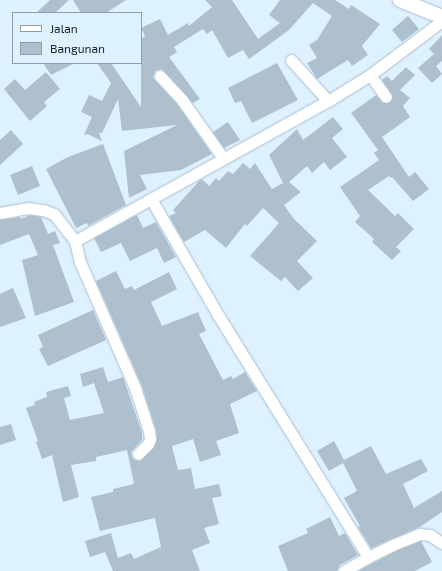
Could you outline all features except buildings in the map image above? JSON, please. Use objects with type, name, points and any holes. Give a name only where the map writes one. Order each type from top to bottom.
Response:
[{"type":"street","points":[[400,0],[442,17]]},
{"type":"street","points":[[76,241],[328,101],[370,75],[442,21]]},
{"type":"street","points":[[291,60],[328,101]]},
{"type":"street","points":[[370,75],[386,97]]},
{"type":"street","points":[[160,76],[182,100],[223,158]]},
{"type":"street","points":[[151,199],[222,322],[368,557]]},
{"type":"street","points":[[0,213],[28,208],[43,210],[54,214],[76,241],[80,262],[135,388],[149,431],[150,439],[148,444],[138,454]]},
{"type":"street","points":[[344,571],[368,557],[420,534],[430,535],[442,543]]}]
